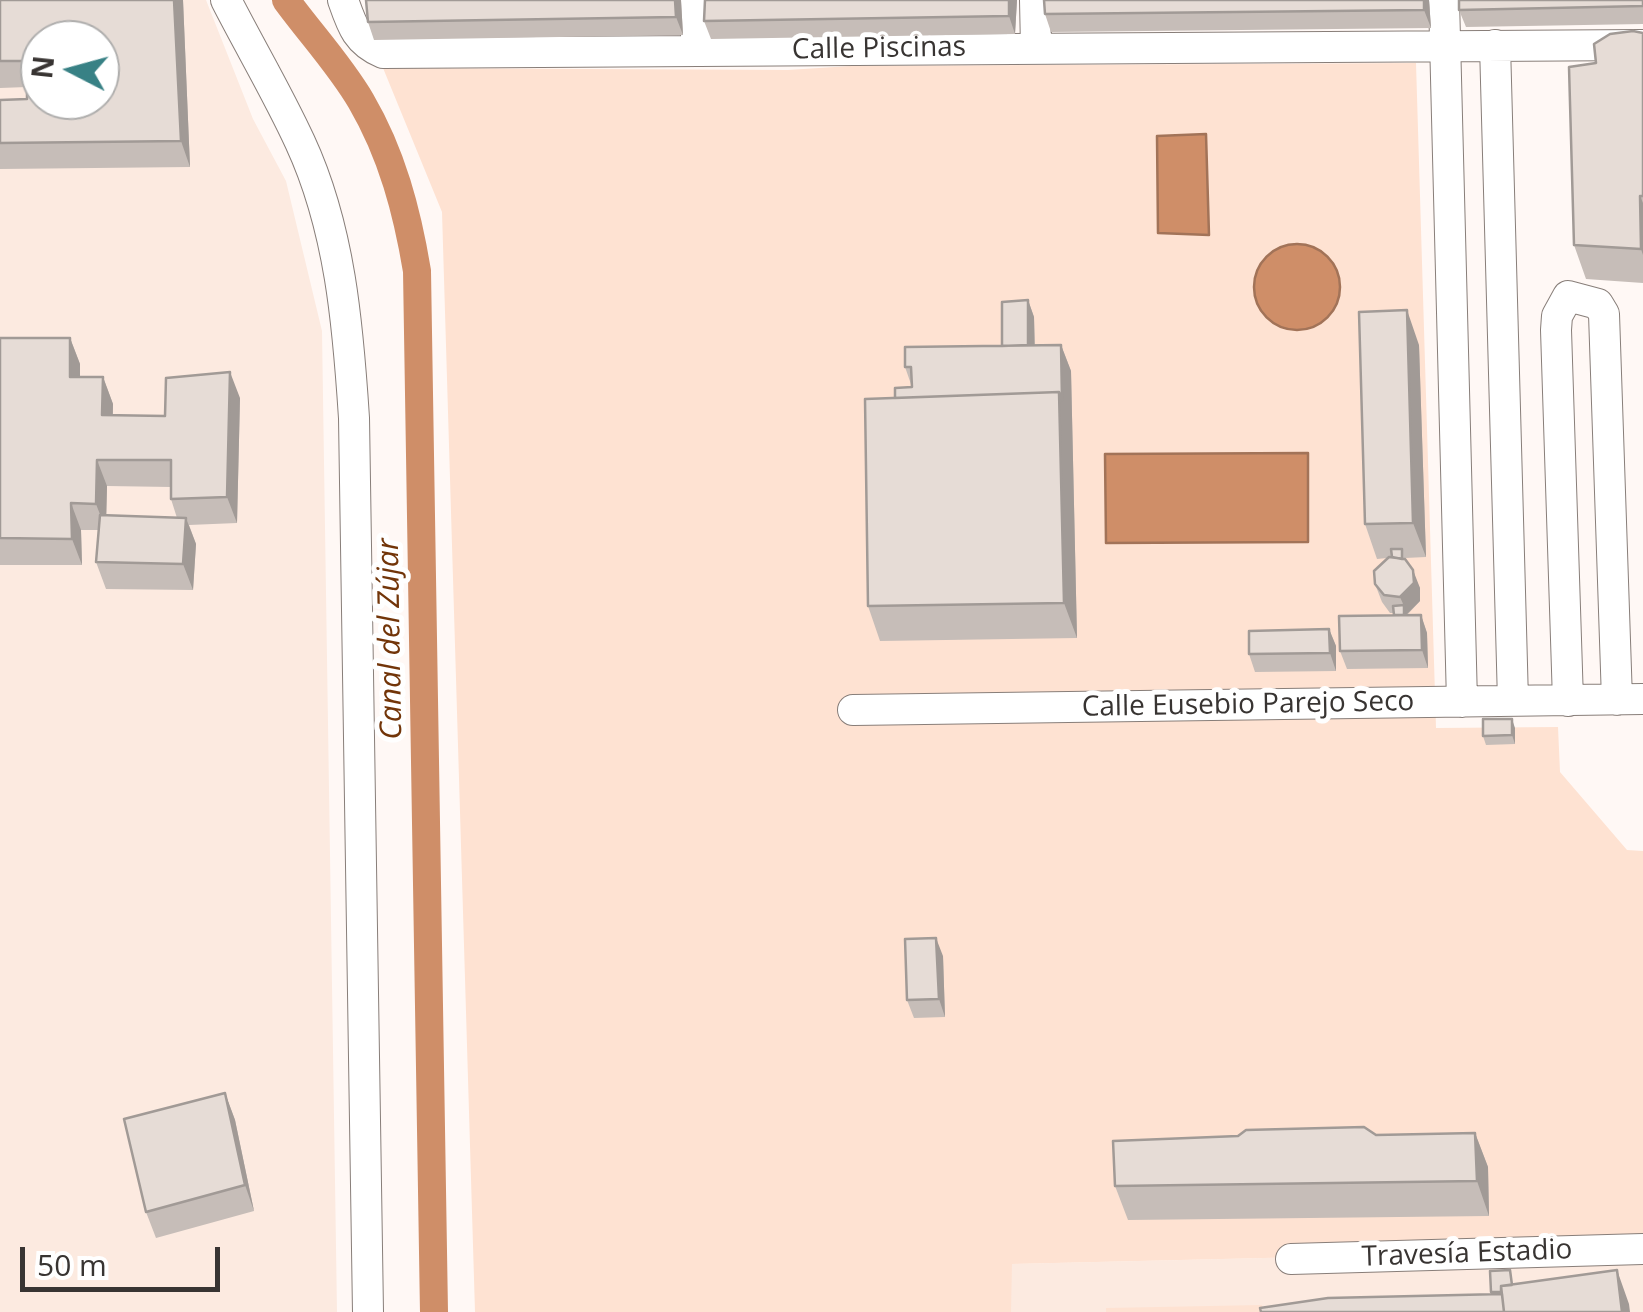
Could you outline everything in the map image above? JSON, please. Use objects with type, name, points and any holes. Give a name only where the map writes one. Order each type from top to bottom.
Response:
[{"type":"street","points":[[226,0],[302,145],[333,242],[348,324],[354,418],[368,1312]]},
{"type":"street","name":"Calle Piscinas","points":[[343,0],[350,22],[365,46],[383,52],[1643,45]]},
{"type":"street","points":[[694,0],[697,51]]},
{"type":"street","points":[[1036,0],[1036,48]]},
{"type":"street","points":[[1444,0],[1462,702]]},
{"type":"street","points":[[1495,44],[1513,701]]},
{"type":"street","points":[[1568,700],[1556,330],[1557,316],[1568,296],[1598,304],[1604,314],[1630,699]]},
{"type":"street","name":"Calle Eusebio Parejo Seco","points":[[853,710],[1630,699]]},
{"type":"street","name":"Travesía Estadio","points":[[1291,1258],[1643,1249]]},
{"type":"shaded area","points":[[0,0],[206,0],[253,119],[286,181],[322,331],[337,1312],[0,1312]]},
{"type":"shaded area","points":[[1416,63],[1436,728],[1558,727],[1560,772],[1627,850],[1643,851],[1643,1249],[1012,1264],[1011,1312],[475,1312],[442,212],[383,68],[788,70],[850,66]]},
{"type":"shaded area","points":[[1206,134],[1209,235],[1158,233],[1157,136]]},
{"type":"shaded area","points":[[1297,244],[1321,251],[1333,263],[1340,287],[1333,311],[1321,323],[1297,330],[1273,323],[1261,311],[1254,287],[1261,263],[1273,251]]},
{"type":"shaded area","points":[[1308,453],[1308,542],[1106,543],[1105,454]]},
{"type":"shaded area","points":[[1643,1249],[1643,1312],[1011,1312],[1011,1264]]},
{"type":"shaded area","points":[[1262,1305],[1262,1312],[1106,1312],[1106,1308]]},
{"type":"building","points":[[0,0],[174,0],[181,141],[0,143],[0,100],[20,99],[20,120],[120,120],[120,20],[20,20],[20,61],[0,61]]},
{"type":"building","points":[[366,0],[675,0],[676,17],[368,22]]},
{"type":"building","points":[[705,0],[1009,0],[1009,16],[704,21]]},
{"type":"building","points":[[1044,0],[1424,0],[1424,10],[1045,14]]},
{"type":"building","points":[[1459,0],[1643,0],[1643,6],[1459,10]]},
{"type":"building","points":[[1643,33],[1641,249],[1574,245],[1569,67],[1596,63],[1594,44],[1610,34]]},
{"type":"building","points":[[1028,300],[1028,345],[1002,346],[1002,302]]},
{"type":"building","points":[[1407,310],[1413,523],[1365,524],[1359,312]]},
{"type":"building","points":[[0,338],[70,338],[70,377],[103,377],[102,415],[165,416],[166,378],[230,372],[227,497],[171,499],[171,460],[97,460],[96,504],[71,503],[72,539],[0,538]]},
{"type":"building","points":[[1061,345],[1062,400],[1059,392],[895,398],[895,388],[912,387],[911,367],[905,367],[905,347]]},
{"type":"building","points":[[1059,392],[1064,603],[868,606],[865,399]]},
{"type":"building","points":[[100,515],[186,518],[183,564],[96,562]]},
{"type":"building","points":[[1391,549],[1402,549],[1402,559],[1392,557]]},
{"type":"building","points":[[1389,557],[1405,559],[1413,570],[1414,583],[1400,597],[1384,595],[1375,584],[1374,571]]},
{"type":"building","points":[[1404,605],[1404,615],[1394,615],[1393,606]]},
{"type":"building","points":[[1421,615],[1422,650],[1340,651],[1339,616]]},
{"type":"building","points":[[1329,629],[1330,653],[1249,654],[1249,631]]},
{"type":"building","points":[[1483,719],[1512,719],[1512,735],[1483,736]]},
{"type":"building","points":[[936,938],[939,999],[907,1000],[905,939]]},
{"type":"building","points":[[225,1093],[245,1185],[146,1212],[124,1119]]},
{"type":"building","points":[[1364,1127],[1376,1135],[1475,1133],[1477,1181],[1115,1186],[1113,1141],[1238,1136],[1246,1130]]},
{"type":"building","points":[[1510,1270],[1512,1285],[1501,1286],[1501,1292],[1491,1292],[1490,1271]]},
{"type":"building","points":[[1617,1270],[1622,1312],[1504,1312],[1501,1286]]},
{"type":"building","points":[[1502,1294],[1504,1312],[1261,1312],[1260,1308],[1328,1298]]},
{"type":"waterway","name":"Canal del Zújar","points":[[286,0],[344,75],[372,121],[397,183],[417,271],[434,1312]]}]
